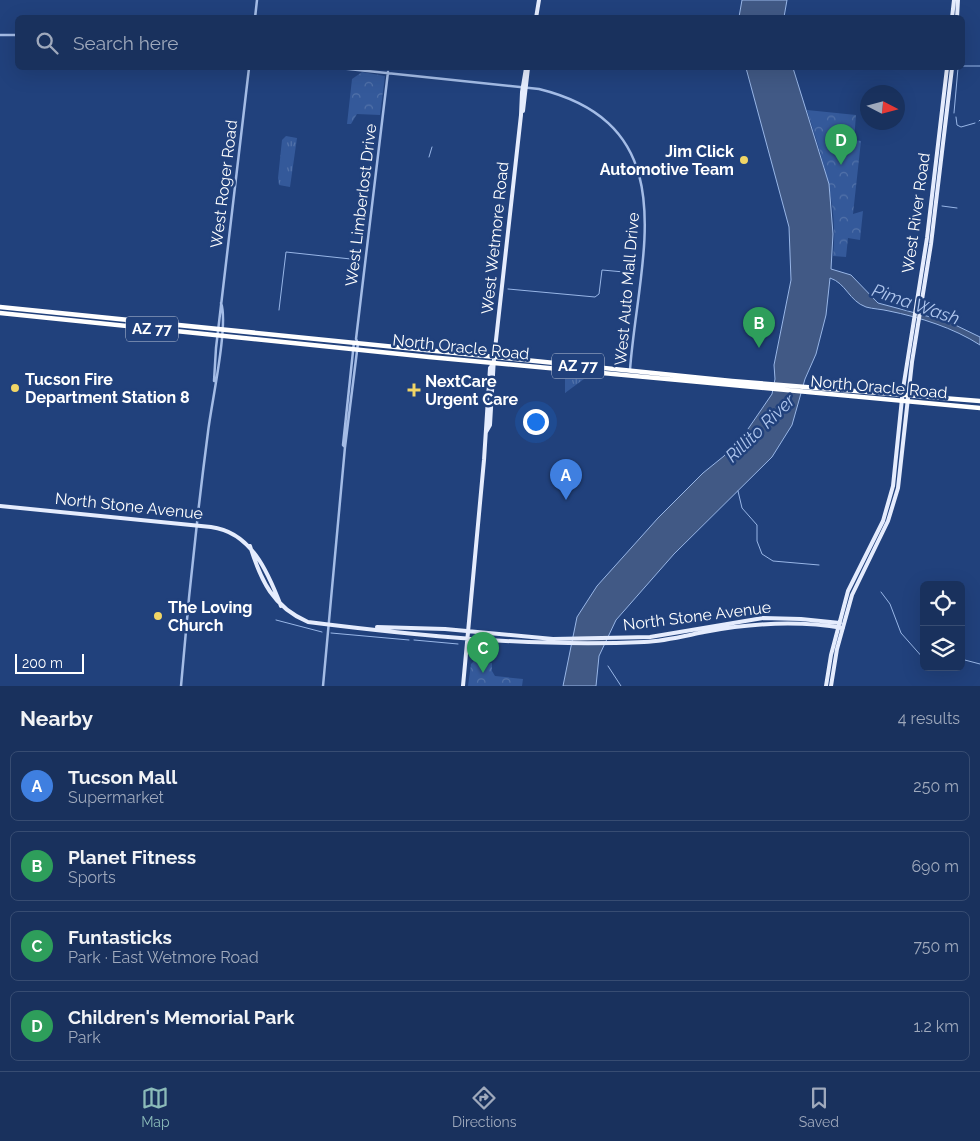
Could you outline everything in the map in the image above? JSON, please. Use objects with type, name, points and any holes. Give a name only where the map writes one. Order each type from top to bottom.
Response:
[{"type":"highway","name":"North Oracle Road","points":[[0,307],[356,342],[422,354],[630,374],[731,386],[805,387],[980,401]]},
{"type":"highway","name":"North Oracle Road","points":[[0,313],[391,353],[448,356],[456,354],[494,360]]},
{"type":"highway","points":[[149,328],[150,322]]},
{"type":"highway","points":[[267,340],[286,340],[289,336]]},
{"type":"highway","points":[[288,342],[291,340],[311,339]]},
{"type":"highway","name":"North Oracle Road","points":[[630,374],[760,383],[805,393],[980,408]]},
{"type":"highway","points":[[731,386],[736,384],[758,386],[760,383]]},
{"type":"highway","points":[[805,393],[808,390],[821,392],[826,389]]},
{"type":"main road","points":[[536,15],[539,0]]},
{"type":"main road","points":[[952,15],[954,0]]},
{"type":"main road","points":[[957,15],[958,0]]},
{"type":"main road","name":"West Wetmore Road","points":[[463,686],[490,368],[494,360],[527,70]]},
{"type":"main road","name":"West River Road","points":[[826,686],[838,625],[848,592],[883,521],[891,498],[901,402],[927,238],[947,70]]},
{"type":"main road","name":"West River Road","points":[[831,686],[834,664],[854,591],[886,527],[900,480],[908,395],[931,244],[952,70]]},
{"type":"main road","name":"North Stone Avenue","points":[[0,506],[197,525],[231,532],[250,546],[271,593],[281,606],[296,617],[308,622],[509,642],[568,643],[611,640]]},
{"type":"main road","name":"North Stone Avenue","points":[[374,628],[397,626],[523,637],[663,641],[770,623],[844,625]]},
{"type":"street","points":[[254,15],[257,0]]},
{"type":"street","points":[[0,35],[15,35]]},
{"type":"street","name":"West Roger Road","points":[[181,686],[197,525],[220,330],[221,303],[248,70]]},
{"type":"street","name":"West Auto Mall Drive","points":[[364,70],[525,88],[563,96],[602,118],[624,142],[639,172],[646,218],[630,374]]},
{"type":"street","name":"West Limberlost Drive","points":[[345,447],[343,444],[347,399],[356,342],[388,72]]},
{"type":"street","name":"West Limberlost Drive","points":[[323,686],[355,349]]},
{"type":"street","points":[[347,399],[351,403]]},
{"type":"street","points":[[344,428],[348,432]]},
{"type":"green space","points":[[362,72],[385,76],[380,115],[357,114],[351,124],[347,124],[352,79]]},
{"type":"green space","points":[[807,110],[856,115],[854,140],[861,141],[853,214],[863,211],[860,240],[848,238],[846,257],[833,256],[834,218],[828,182]]},
{"type":"green space","points":[[830,124],[852,126],[850,139],[841,148],[828,149]]},
{"type":"green space","points":[[286,136],[297,138],[290,187],[279,185],[278,178],[282,140]]},
{"type":"green space","points":[[565,376],[566,378],[584,379],[565,393]]},
{"type":"green space","points":[[474,661],[492,663],[492,671],[495,676],[523,679],[522,686],[468,686],[471,664]]},
{"type":"water","points":[[742,0],[787,0],[784,15],[739,15]]},
{"type":"water","name":"Rillito River","points":[[747,70],[794,70],[829,184],[833,234],[831,269],[851,275],[878,303],[949,322],[980,337],[980,345],[948,328],[924,320],[900,313],[866,307],[855,301],[840,284],[830,278],[826,315],[816,354],[805,379],[792,425],[772,457],[674,554],[616,620],[599,656],[596,686],[563,686],[577,617],[597,586],[658,518],[703,473],[724,456],[748,429],[772,394],[775,379],[774,365],[791,280],[789,227]]},
{"type":"waterway","points":[[965,66],[980,66]]},
{"type":"waterway","points":[[954,113],[958,70]]},
{"type":"waterway","points":[[956,117],[957,125],[961,127],[975,123]]},
{"type":"waterway","points":[[429,157],[432,147]]},
{"type":"waterway","points":[[942,206],[957,208]]},
{"type":"waterway","points":[[279,310],[286,252],[360,260]]},
{"type":"waterway","points":[[508,289],[595,297],[599,294],[602,270],[635,273]]},
{"type":"waterway","points":[[738,491],[742,508],[757,525],[757,541],[762,554],[773,561],[819,565]]},
{"type":"waterway","points":[[881,592],[890,604],[901,633],[920,654]]},
{"type":"waterway","points":[[276,620],[322,632]]},
{"type":"waterway","points":[[331,633],[409,640]]},
{"type":"waterway","points":[[414,640],[458,644]]},
{"type":"waterway","points":[[965,660],[980,664]]},
{"type":"waterway","points":[[608,666],[621,686]]},
{"type":"place","name":"Jim Click Automotive Team","points":[[744,160]]},
{"type":"place","name":"Children's Memorial Park","points":[[841,165]]},
{"type":"place","name":"Planet Fitness","points":[[759,348]]},
{"type":"place","name":"Tucson Fire Department Station 8","points":[[15,388]]},
{"type":"place","name":"NextCare Urgent Care","points":[[414,390]]},
{"type":"place","name":"Tucson Mall","points":[[566,500]]},
{"type":"place","name":"The Loving Church","points":[[158,616]]},
{"type":"place","name":"Funtasticks","points":[[483,673]]},
{"type":"water label","name":"Pima Wash","points":[[916,304]]}]
